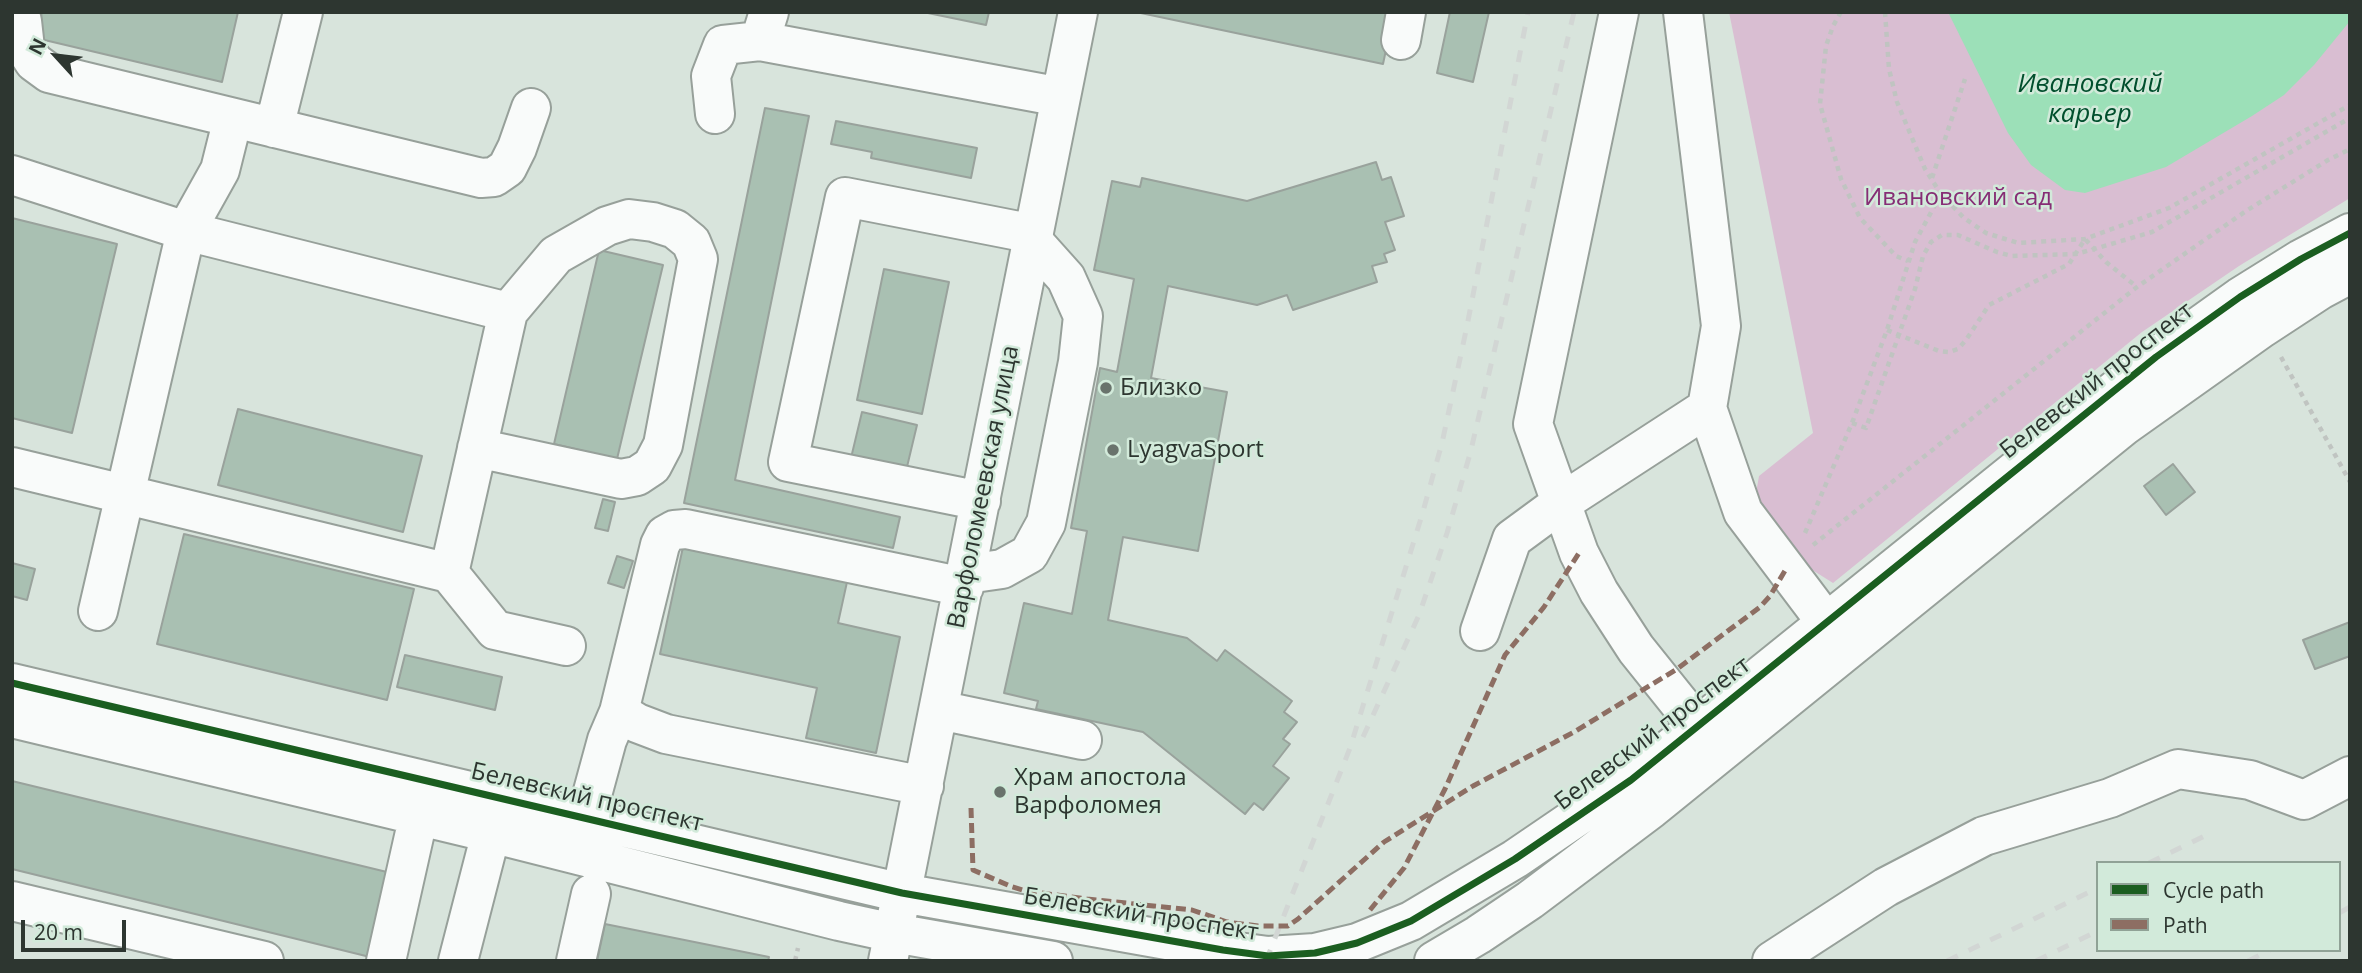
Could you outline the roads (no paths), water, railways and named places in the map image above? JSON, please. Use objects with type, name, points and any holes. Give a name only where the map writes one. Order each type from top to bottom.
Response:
[{"type":"street","points":[[17,12],[22,21],[25,48],[34,62],[49,72],[481,178],[494,177],[507,168],[531,108]]},
{"type":"street","points":[[274,128],[303,12]]},
{"type":"street","name":"Варфоломеевская улица","points":[[891,947],[1077,12]]},
{"type":"street","points":[[1619,12],[1533,424],[1578,553],[1599,592],[1636,649],[1710,740]]},
{"type":"street","points":[[1683,12],[1721,326],[1707,408],[1743,512],[1826,622]]},
{"type":"street","points":[[715,114],[711,76],[723,45],[764,27],[1061,97]]},
{"type":"street","points":[[97,611],[186,231],[220,170],[233,118]]},
{"type":"street","points":[[12,175],[186,231],[508,312]]},
{"type":"street","points":[[592,795],[607,740],[619,712],[660,545],[665,535],[674,530],[685,529],[965,580],[1002,569],[1029,554],[1046,523],[1078,362],[1083,316],[1066,278],[1033,237],[845,197],[788,462],[981,501]]},
{"type":"street","points":[[449,573],[477,448],[508,312],[556,255],[607,226],[629,219],[653,222],[675,229],[691,242],[698,259],[663,445],[652,466],[636,476],[621,479],[477,448]]},
{"type":"street","name":"Белевский проспект","points":[[1434,961],[1478,935],[1574,868],[1710,740],[1826,622],[2156,357],[2240,297],[2301,259],[2350,233]]},
{"type":"street","name":"Белевский проспект","points":[[12,718],[902,893],[1223,950],[1268,956],[1314,957],[1411,921],[1547,838],[1631,780],[1710,740],[2124,426],[2262,328],[2350,274]]},
{"type":"street","points":[[1480,631],[1512,539],[1561,503],[1707,408]]},
{"type":"street","points":[[12,467],[125,492],[449,573],[495,630],[566,646]]},
{"type":"street","name":"Белевский проспект","points":[[12,683],[423,798],[491,834],[891,947],[1053,961]]},
{"type":"street","points":[[939,710],[1082,740]]},
{"type":"street","points":[[619,712],[637,723],[666,734],[924,786]]},
{"type":"street","points":[[1772,961],[1886,887],[1984,836],[2110,798],[2178,769],[2250,780],[2304,800],[2350,776]]},
{"type":"street","points":[[386,961],[423,798]]},
{"type":"street","points":[[458,961],[491,834]]},
{"type":"street","points":[[576,961],[591,894]]},
{"type":"street","points":[[12,901],[264,961]]},
{"type":"water","name":"Ивановский карьер","points":[[1948,12],[2350,12],[2350,21],[2314,65],[2284,95],[2252,116],[2166,167],[2085,193],[2065,190],[2031,165],[2008,133]]},
{"type":"railway","points":[[1266,961],[1350,748],[1442,443],[1528,12]]},
{"type":"railway","points":[[1363,737],[1419,615],[1470,454],[1574,12]]},
{"type":"railway","points":[[2153,861],[2213,832]]},
{"type":"railway","points":[[1947,961],[2096,889]]},
{"type":"railway","points":[[2341,912],[2350,907]]},
{"type":"railway","points":[[2036,961],[2096,932]]},
{"type":"railway","points":[[2248,961],[2266,952]]},
{"type":"place","name":"Близко","points":[[1106,388]]},
{"type":"place","name":"LyagvaSport","points":[[1113,450]]},
{"type":"place","name":"Храм апостола Варфоломея","points":[[1000,792]]},
{"type":"park label","name":"Ивановский сад","points":[[1958,198]]}]
